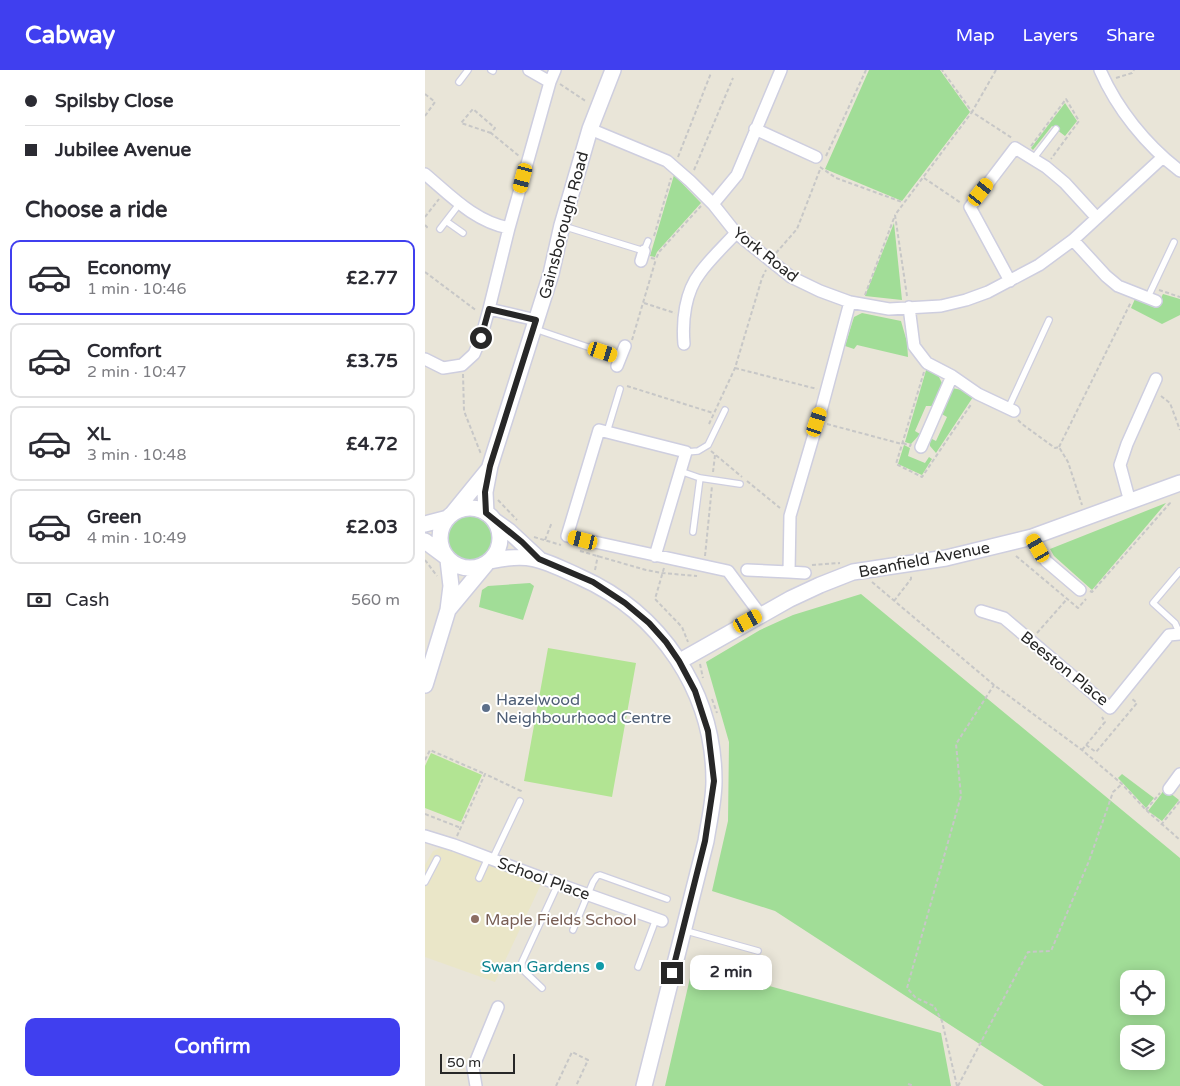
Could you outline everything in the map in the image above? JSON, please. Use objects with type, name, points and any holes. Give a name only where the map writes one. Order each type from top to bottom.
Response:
[{"type":"street","points":[[529,70],[554,82]]},
{"type":"street","points":[[425,359],[443,368],[462,365],[474,354],[481,338],[527,162],[554,82],[555,70]]},
{"type":"street","name":"Gainsborough Road","points":[[450,515],[486,461],[535,324],[551,274],[562,225],[590,129],[613,70]]},
{"type":"street","points":[[710,201],[737,175],[781,70]]},
{"type":"street","points":[[1100,70],[1107,87],[1127,118],[1163,157],[1180,171]]},
{"type":"street","name":"York Road","points":[[590,129],[667,161],[690,180],[736,233],[791,277],[820,291],[856,303],[889,309],[941,306],[966,300],[1010,281],[1039,265],[1073,240],[1163,157]]},
{"type":"street","points":[[755,129],[816,157]]},
{"type":"street","points":[[1010,281],[970,206],[1015,148],[1065,183],[1097,218]]},
{"type":"street","points":[[425,174],[482,219],[509,228]]},
{"type":"street","points":[[684,344],[683,327],[689,293],[699,274],[736,233]]},
{"type":"street","points":[[1073,240],[1106,276],[1118,286],[1136,293],[1152,295]]},
{"type":"street","points":[[789,572],[790,516],[826,391],[856,303]]},
{"type":"street","points":[[909,307],[914,346],[927,363],[952,376],[978,394],[1011,410]]},
{"type":"street","points":[[487,312],[535,324]]},
{"type":"street","points":[[619,362],[625,346]]},
{"type":"street","points":[[917,447],[952,376]]},
{"type":"street","points":[[1130,502],[1120,465],[1153,384]]},
{"type":"street","points":[[655,556],[685,452],[599,430],[567,536],[655,556],[667,558],[700,571],[728,571],[760,614]]},
{"type":"street","name":"Gainsborough Road","points":[[486,461],[485,492],[490,517]]},
{"type":"street","name":"Beanfield Avenue","points":[[679,661],[760,614],[820,584],[853,572],[946,558],[1032,536],[1180,483]]},
{"type":"street","points":[[425,524],[466,508],[475,508],[509,531],[539,559]]},
{"type":"street","points":[[425,684],[448,610],[451,586],[447,558],[441,549],[439,540],[441,531],[450,515]]},
{"type":"street","points":[[448,610],[499,546],[499,529],[490,517]]},
{"type":"street","points":[[1032,536],[1046,561],[1086,591]]},
{"type":"street","points":[[425,541],[457,566],[477,568],[488,562],[504,558],[526,557],[539,559],[593,582],[625,603],[649,623],[666,642],[679,661],[703,710],[712,753],[714,781],[705,841],[644,1086]]},
{"type":"street","points":[[747,570],[805,573]]},
{"type":"street","name":"Beeston Place","points":[[981,611],[1003,618],[1031,641],[1106,713],[1169,635],[1180,634]]},
{"type":"street","points":[[1169,789],[1180,774]]},
{"type":"street","name":"School Place","points":[[425,836],[454,844],[490,859],[659,920]]},
{"type":"street","points":[[476,1086],[473,1068],[499,1007]]},
{"type":"lane","points":[[459,82],[468,70]]},
{"type":"lane","points":[[1033,159],[1056,129]]},
{"type":"lane","points":[[440,229],[460,203]]},
{"type":"lane","points":[[446,221],[463,233]]},
{"type":"lane","points":[[562,225],[645,253]]},
{"type":"lane","points":[[1152,295],[1174,242]]},
{"type":"lane","points":[[1011,410],[1049,320]]},
{"type":"lane","points":[[535,324],[619,362]]},
{"type":"lane","points":[[607,432],[620,386]]},
{"type":"lane","points":[[685,452],[698,451],[708,445],[725,410]]},
{"type":"lane","points":[[680,471],[700,478],[740,484]]},
{"type":"lane","points":[[693,532],[700,478]]},
{"type":"lane","points":[[1180,571],[1153,603],[1175,623],[1180,634]]},
{"type":"lane","points":[[479,878],[520,801]]},
{"type":"lane","points":[[425,882],[437,859]]},
{"type":"lane","points":[[573,930],[595,878],[603,875],[667,899]]},
{"type":"lane","points":[[542,988],[522,969],[522,962],[558,884]]},
{"type":"lane","points":[[638,967],[659,920]]},
{"type":"lane","points":[[682,930],[758,952]]},
{"type":"path","points":[[942,70],[972,112],[1015,140],[1015,148]]},
{"type":"path","points":[[856,303],[895,216],[972,112],[996,70]]},
{"type":"path","points":[[1107,87],[1117,76],[1132,73],[1134,70]]},
{"type":"path","points":[[690,180],[733,78]]},
{"type":"path","points":[[554,82],[592,104]]},
{"type":"path","points":[[425,94],[435,102],[425,116]]},
{"type":"path","points":[[491,133],[495,128],[473,108],[461,123],[491,133],[527,162]]},
{"type":"path","points":[[816,157],[820,168],[836,178],[903,203]]},
{"type":"path","points":[[923,177],[963,204],[970,206]]},
{"type":"path","points":[[425,217],[445,191]]},
{"type":"path","points":[[645,253],[656,260],[659,252],[710,201]]},
{"type":"path","points":[[895,216],[909,307]]},
{"type":"path","points":[[425,225],[427,227],[425,229]]},
{"type":"path","points":[[707,428],[735,368],[762,278],[771,261]]},
{"type":"path","points":[[425,272],[475,310],[487,312]]},
{"type":"path","points":[[1059,448],[1136,293]]},
{"type":"path","points":[[1152,295],[1180,297]]},
{"type":"path","points":[[643,303],[685,316]]},
{"type":"path","points":[[462,365],[464,411],[486,461]]},
{"type":"path","points":[[735,368],[826,391]]},
{"type":"path","points":[[1153,384],[1169,403],[1180,430]]},
{"type":"path","points":[[620,386],[713,413]]},
{"type":"path","points":[[1011,410],[1021,424],[1055,448],[1059,448],[1068,462],[1086,517]]},
{"type":"path","points":[[817,422],[917,447]]},
{"type":"path","points":[[595,570],[598,556],[662,573],[700,571],[715,455]]},
{"type":"path","points":[[494,495],[517,522]]},
{"type":"path","points":[[1016,556],[1078,608],[1086,591],[1170,503],[1171,498]]},
{"type":"path","points":[[545,540],[552,522]]},
{"type":"path","points":[[667,558],[655,599],[683,627],[688,643]]},
{"type":"path","points":[[425,560],[442,582]]},
{"type":"path","points":[[805,573],[805,566],[841,563]]},
{"type":"path","points":[[893,601],[911,580],[911,576]]},
{"type":"path","points":[[871,582],[994,685],[1082,750],[1121,784],[1161,825],[1180,840]]},
{"type":"path","points":[[1031,641],[1067,599]]},
{"type":"path","points":[[958,1086],[942,1021],[934,1006],[916,998],[907,988],[961,796],[956,744],[994,685]]},
{"type":"path","points":[[1086,745],[1095,752],[1137,702],[1124,691]]},
{"type":"path","points":[[1082,750],[1105,722],[1106,713]]},
{"type":"path","points":[[425,760],[429,750],[485,774],[521,791],[520,801]]},
{"type":"path","points":[[454,844],[485,774]]},
{"type":"path","points":[[958,1086],[1028,952],[1051,951],[1089,861],[1113,792],[1121,784]]},
{"type":"path","points":[[1146,810],[1164,787],[1169,789]]},
{"type":"path","points":[[1161,825],[1180,800]]},
{"type":"path","points":[[425,814],[461,828]]},
{"type":"path","points":[[556,1086],[573,1052],[588,1060],[576,1086]]},
{"type":"path","points":[[909,1084],[914,1086]]},
{"type":"shaded area","name":"Maple Fields School","points":[[445,846],[543,880],[495,982],[425,957],[425,865],[433,851]]},
{"type":"green space","points":[[869,70],[940,70],[970,112],[902,201],[825,169]]},
{"type":"green space","points":[[1065,103],[1077,121],[1065,136],[1052,126],[1033,150],[1031,148]]},
{"type":"green space","points":[[674,175],[701,203],[657,252],[655,257],[650,256]]},
{"type":"green space","points":[[894,223],[902,300],[865,296]]},
{"type":"green space","points":[[1163,294],[1180,299],[1180,315],[1162,324],[1131,308],[1135,299],[1156,308]]},
{"type":"green space","points":[[862,313],[901,321],[907,342],[908,357],[857,345],[854,349],[845,346],[854,317]]},
{"type":"green space","points":[[927,367],[938,375],[943,385],[934,406],[926,406],[915,431],[920,434],[911,444],[905,442]]},
{"type":"green space","points":[[952,388],[962,390],[973,397],[936,453],[930,446],[930,438],[936,441],[947,417],[940,413]]},
{"type":"green space","points":[[904,445],[910,448],[908,456],[925,463],[929,457],[932,459],[922,475],[898,464]]},
{"type":"green space","points":[[1166,503],[1092,590],[1054,556],[1050,549]]},
{"type":"green space","points":[[465,513],[475,513],[488,520],[495,533],[495,543],[488,556],[475,563],[465,563],[456,559],[449,552],[445,543],[445,533],[449,524],[456,517]]},
{"type":"green space","points":[[530,583],[534,586],[523,620],[479,607],[482,590],[488,586]]},
{"type":"green space","points":[[861,594],[1180,858],[1180,1086],[1044,1086],[775,911],[712,891],[728,821],[729,742],[706,662],[760,630],[793,615]]},
{"type":"green space","points":[[548,648],[636,663],[612,797],[524,781]]},
{"type":"green space","points":[[431,753],[482,775],[461,822],[425,808],[425,766]]},
{"type":"green space","points":[[1122,774],[1154,798],[1146,808],[1118,778]]},
{"type":"green space","points":[[1165,789],[1179,800],[1162,821],[1148,811]]},
{"type":"green space","points":[[693,965],[941,1033],[951,1086],[665,1086]]},
{"type":"place","name":"Hazelwood Neighbourhood Centre","points":[[486,708]]},
{"type":"place","name":"Maple Fields School","points":[[475,919]]},
{"type":"place","name":"Swan Gardens","points":[[600,966]]},
{"type":"route","points":[[481,338],[489,309],[536,320],[490,466],[485,492],[486,513],[522,542],[539,559],[593,582],[625,603],[649,623],[666,642],[679,661],[703,710],[712,753],[714,781],[711,810],[672,973]]}]
